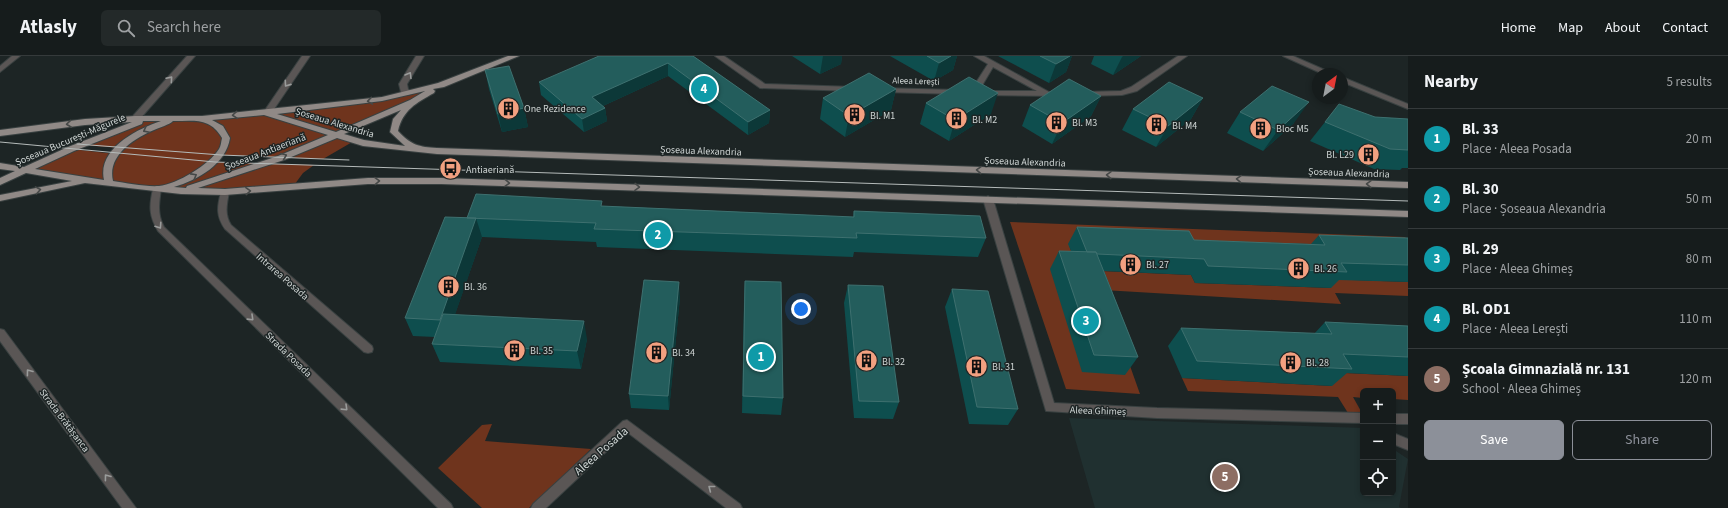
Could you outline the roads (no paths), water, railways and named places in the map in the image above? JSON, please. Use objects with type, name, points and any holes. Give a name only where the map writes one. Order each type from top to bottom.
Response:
[{"type":"main road","name":"Șoseaua Antiaeriană","points":[[267,113],[350,104],[408,93],[441,85],[515,56]]},
{"type":"main road","name":"Șoseaua Antiaeriană","points":[[181,191],[248,170],[335,135],[413,102],[441,85]]},
{"type":"main road","points":[[413,102],[397,119],[394,132],[403,142],[418,150]]},
{"type":"main road","name":"Șoseaua Alexandria","points":[[0,133],[84,122],[150,118],[202,118],[267,113],[335,135],[376,146],[418,150],[1408,186]]},
{"type":"main road","name":"Șoseaua București-Măgurele","points":[[0,182],[82,144],[150,118]]},
{"type":"main road","points":[[109,184],[106,173],[107,166],[124,144],[136,135],[153,126],[183,118]]},
{"type":"main road","points":[[157,189],[192,177],[209,166],[221,155],[226,144],[226,135],[220,127],[202,118]]},
{"type":"main road","points":[[0,166],[109,184],[181,191],[225,192],[368,181],[416,180],[1408,214]]},
{"type":"main road","points":[[0,198],[89,181]]},
{"type":"street","points":[[0,70],[16,56]]},
{"type":"street","points":[[135,119],[191,56]]},
{"type":"street","points":[[267,113],[306,56]]},
{"type":"street","points":[[408,93],[404,90],[403,84],[420,56]]},
{"type":"street","name":"Aleea Lerești","points":[[719,56],[763,86],[1050,94],[1122,93],[1134,89],[1183,56]]},
{"type":"street","points":[[978,56],[1050,94]]},
{"type":"street","points":[[1288,56],[1316,68]]},
{"type":"street","points":[[974,92],[992,63]]},
{"type":"street","points":[[1348,81],[1408,107]]},
{"type":"street","name":"Strada Posada","points":[[157,189],[154,219],[161,229],[447,508]]},
{"type":"street","name":"Intrarea Posada","points":[[225,192],[220,212],[223,221],[228,227],[368,349]]},
{"type":"street","name":"Aleea Ghimeș","points":[[988,199],[1050,408],[1157,413],[1360,419]]},
{"type":"street","name":"Strada Brătășanca","points":[[0,333],[130,508]]},
{"type":"street","points":[[1396,418],[1408,419]]},
{"type":"street","name":"Aleea Posada","points":[[537,508],[627,425],[736,508]]},
{"type":"street","points":[[1396,439],[1408,445]]},
{"type":"tram line","points":[[0,142],[215,162],[1408,201]]},
{"type":"tram line","points":[[77,144],[221,155],[349,160]]},
{"type":"place","name":"Bl. OD1","points":[[704,89]]},
{"type":"place","name":"One Rezidence","points":[[508,108]]},
{"type":"place","name":"Bl. M1","points":[[855,115]]},
{"type":"place","name":"Bl. M2","points":[[956,119]]},
{"type":"place","name":"Bl. M3","points":[[1056,122]]},
{"type":"place","name":"Bl. M4","points":[[1157,125]]},
{"type":"place","name":"Bloc M5","points":[[1260,128]]},
{"type":"place","name":"Bl. L29","points":[[1369,154]]},
{"type":"place","name":"Antiaeriană","points":[[450,169]]},
{"type":"place","name":"Bl. 30","points":[[658,235]]},
{"type":"place","name":"Bl. 27","points":[[1130,264]]},
{"type":"place","name":"Bl. 26","points":[[1298,268]]},
{"type":"place","name":"Bl. 36","points":[[448,286]]},
{"type":"place","name":"Bl. 29","points":[[1086,321]]},
{"type":"place","name":"Bl. 35","points":[[514,350]]},
{"type":"place","name":"Bl. 34","points":[[656,352]]},
{"type":"place","name":"Bl. 33","points":[[761,357]]},
{"type":"place","name":"Bl. 32","points":[[867,361]]},
{"type":"place","name":"Bl. 28","points":[[1291,362]]},
{"type":"place","name":"Bl. 31","points":[[976,366]]},
{"type":"place","name":"Școala Gimnazială nr. 131","points":[[1225,477]]}]
